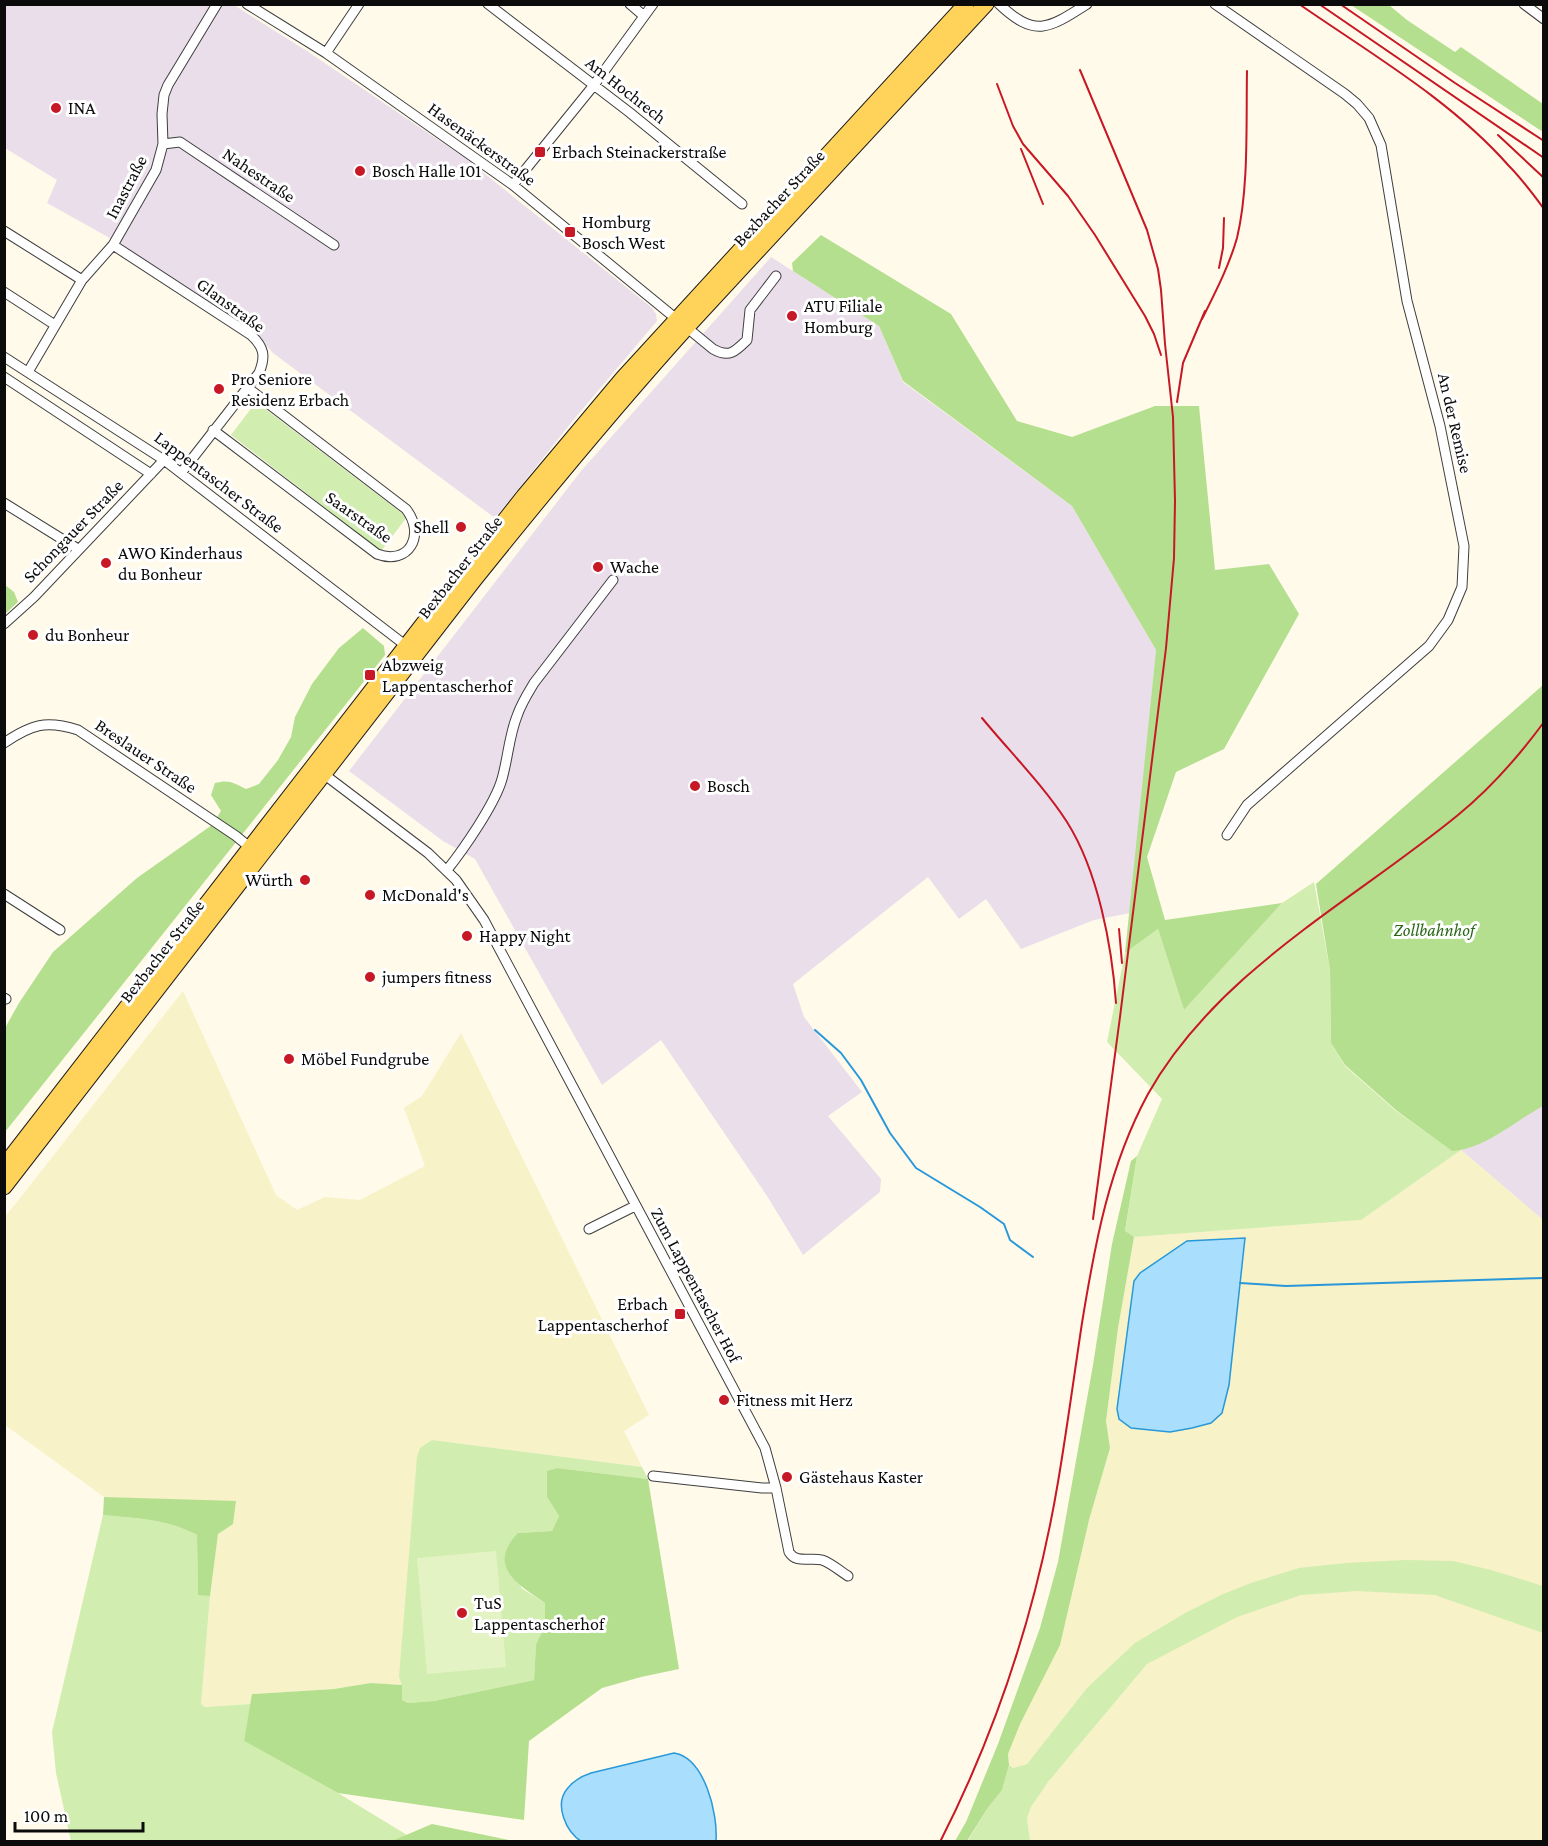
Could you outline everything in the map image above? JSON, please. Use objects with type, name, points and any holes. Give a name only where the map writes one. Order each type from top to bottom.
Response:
[{"type":"main road","name":"Bexbacher Straße","points":[[4,1187],[318,770],[412,650],[639,380],[682,323],[966,4]]},
{"type":"main road","name":"Bexbacher Straße","points":[[682,323],[986,4]]},
{"type":"main road","name":"Bexbacher Straße","points":[[4,1166],[256,852],[282,807],[318,770]]},
{"type":"street","name":"Inastraße","points":[[28,372],[82,280],[113,245],[156,170],[163,144],[164,95],[218,4]]},
{"type":"street","name":"Hasenäckerstraße","points":[[247,4],[326,53],[513,186],[721,353],[732,352],[747,340],[750,309],[776,276]]},
{"type":"street","points":[[326,53],[360,4]]},
{"type":"street","name":"Am Hochrech","points":[[488,4],[594,85],[742,204]]},
{"type":"street","points":[[630,4],[644,16]]},
{"type":"street","points":[[513,186],[594,85],[653,4]]},
{"type":"street","points":[[999,4],[1015,18],[1034,26],[1052,24],[1064,19],[1086,4]]},
{"type":"street","name":"An der Remise","points":[[1215,4],[1345,94],[1357,104],[1376,130],[1386,170],[1407,301],[1440,426],[1464,546],[1462,587],[1448,620],[1429,646],[1247,805],[1227,835]]},
{"type":"street","points":[[1524,4],[1543,17]]},
{"type":"street","name":"Nahestraße","points":[[163,144],[180,142],[334,245]]},
{"type":"street","points":[[4,231],[82,280]]},
{"type":"street","name":"Glanstraße","points":[[113,245],[250,335],[259,343],[263,352],[263,364],[259,373],[181,473]]},
{"type":"street","points":[[4,292],[56,325]]},
{"type":"street","name":"Lappentascher Straße","points":[[4,357],[164,460],[412,650]]},
{"type":"street","name":"Lappentascher Straße","points":[[4,377],[151,474]]},
{"type":"street","name":"Saarstraße","points":[[213,430],[377,554],[388,558],[396,557],[408,550],[416,530],[414,521],[406,509],[248,388]]},
{"type":"street","name":"Schongauer Straße","points":[[4,624],[34,597],[164,460]]},
{"type":"street","points":[[4,503],[78,549]]},
{"type":"street","points":[[447,870],[456,859],[497,790],[516,716],[525,698],[613,580]]},
{"type":"street","name":"Breslauer Straße","points":[[4,743],[21,732],[46,723],[78,730],[236,836],[256,852]]},
{"type":"street","name":"Zum Lappentascher Hof","points":[[318,770],[428,853],[447,870],[470,898],[484,920],[765,1448],[789,1552],[796,1559],[823,1561],[848,1576]]},
{"type":"street","points":[[4,894],[60,930]]},
{"type":"street","name":"Zum Lappentascher Hof","points":[[589,1229],[635,1206]]},
{"type":"street","points":[[653,1476],[776,1488]]},
{"type":"shaded area","points":[[4,5],[234,5],[310,53],[465,158],[651,307],[656,314],[657,321],[495,518],[273,353],[260,338],[236,320],[108,237],[47,203],[57,180],[5,148]]},
{"type":"shaded area","points":[[771,257],[879,326],[903,382],[1072,506],[1156,650],[1130,913],[1094,920],[1021,949],[986,899],[959,919],[928,877],[793,984],[804,1017],[862,1092],[828,1116],[881,1179],[880,1192],[803,1255],[767,1196],[661,1040],[602,1085],[475,859],[443,841],[349,771],[581,471]]},
{"type":"shaded area","points":[[183,991],[276,1195],[297,1210],[325,1197],[360,1200],[425,1166],[404,1108],[422,1096],[461,1033],[649,1415],[624,1431],[642,1467],[432,1440],[402,1685],[371,1683],[334,1689],[253,1694],[251,1704],[205,1707],[201,1704],[218,1534],[233,1523],[236,1502],[104,1497],[5,1425],[5,1217]]},
{"type":"shaded area","points":[[1543,1104],[1543,1220],[1461,1150],[1499,1134],[1536,1106]]},
{"type":"shaded area","points":[[1461,1150],[1543,1220],[1543,1841],[1030,1841],[1027,1818],[1031,1807],[1048,1782],[1147,1664],[1087,1688],[1027,1764],[1013,1768],[1009,1765],[1008,1754],[1089,1520],[1110,1448],[1106,1421],[1118,1328],[1134,1237],[1361,1220]]},
{"type":"green space","points":[[1351,5],[1389,5],[1455,52],[1461,47],[1543,104],[1543,132]]},
{"type":"green space","points":[[821,235],[951,314],[1017,421],[1072,437],[1155,406],[1199,406],[1215,570],[1269,564],[1299,614],[1224,749],[1176,772],[1147,857],[1165,920],[1282,903],[1184,1010],[1158,929],[1125,953],[1156,650],[1072,506],[903,381],[879,326],[793,271],[792,263]]},
{"type":"green space","points":[[256,402],[407,517],[381,551],[231,435]]},
{"type":"green space","points":[[5,585],[14,592],[18,602],[5,614]]},
{"type":"green space","points":[[363,628],[384,646],[385,655],[5,1132],[5,1028],[53,952],[137,878],[212,825],[221,811],[211,795],[215,783],[235,783],[246,789],[259,784],[278,760],[291,737],[295,717],[312,684],[339,648]]},
{"type":"green space","name":"Zollbahnhof","points":[[1543,685],[1543,1106],[1488,1140],[1452,1151],[1397,1111],[1345,1065],[1331,1043],[1330,970],[1316,884]]},
{"type":"green space","points":[[1314,882],[1330,970],[1331,1043],[1345,1066],[1396,1111],[1451,1150],[1461,1150],[1361,1220],[1134,1237],[1125,1232],[1137,1156],[1162,1099],[1107,1042],[1125,953],[1158,929],[1184,1010],[1282,903]]},
{"type":"green space","points":[[1137,1156],[1125,1231],[1134,1237],[1118,1328],[1106,1421],[1110,1448],[1089,1520],[1060,1645],[1020,1724],[1008,1754],[1009,1765],[1002,1790],[967,1841],[955,1841],[966,1822],[998,1744],[1040,1628],[1058,1562],[1112,1244],[1131,1161]]},
{"type":"green space","points":[[432,1440],[642,1467],[648,1479],[557,1468],[548,1471],[547,1497],[559,1516],[552,1531],[518,1533],[521,1588],[545,1603],[545,1626],[536,1644],[534,1680],[434,1701],[408,1703],[402,1700],[402,1685],[399,1677],[417,1457],[420,1448]]},
{"type":"green space","points":[[557,1468],[648,1479],[679,1669],[602,1688],[529,1741],[524,1820],[338,1793],[244,1741],[252,1694],[334,1689],[371,1683],[402,1685],[402,1700],[408,1703],[434,1701],[534,1680],[536,1644],[545,1626],[545,1603],[516,1582],[509,1574],[505,1565],[505,1555],[518,1533],[552,1531],[559,1516],[547,1497],[547,1471]]},
{"type":"green space","points":[[104,1497],[236,1501],[233,1524],[218,1534],[210,1596],[198,1595],[197,1535],[162,1522],[103,1515]]},
{"type":"green space","points":[[103,1515],[162,1522],[197,1535],[198,1594],[210,1596],[201,1704],[205,1707],[251,1704],[244,1741],[338,1793],[407,1835],[392,1842],[71,1841],[56,1773],[52,1732]]},
{"type":"green space","name":"TuS Lappentascherhof","points":[[496,1551],[506,1667],[427,1674],[417,1558]]},
{"type":"green space","points":[[1405,1560],[1453,1561],[1543,1586],[1543,1633],[1435,1595],[1357,1591],[1301,1595],[1237,1617],[1147,1664],[1048,1782],[1031,1807],[1027,1818],[1030,1841],[967,1842],[987,1809],[1002,1790],[1009,1765],[1013,1768],[1027,1764],[1087,1688],[1135,1643],[1221,1595],[1299,1568]]},
{"type":"green space","points":[[432,1824],[514,1841],[392,1841]]},
{"type":"water","points":[[1245,1238],[1229,1385],[1222,1413],[1211,1423],[1170,1432],[1131,1428],[1119,1419],[1117,1409],[1134,1281],[1140,1273],[1187,1241]]},
{"type":"water","points":[[674,1753],[685,1757],[701,1776],[712,1803],[716,1841],[582,1842],[571,1832],[564,1818],[562,1803],[563,1795],[575,1781],[591,1773]]},
{"type":"waterway","points":[[815,1030],[841,1053],[861,1080],[890,1133],[916,1168],[1004,1224],[1010,1240],[1033,1257]]},
{"type":"waterway","points":[[1240,1283],[1286,1286],[1544,1278]]},
{"type":"railway","points":[[1299,4],[1409,79],[1462,120],[1514,171],[1544,209]]},
{"type":"railway","points":[[1319,4],[1544,158]]},
{"type":"railway","points":[[1340,4],[1544,141]]},
{"type":"railway","points":[[1080,70],[1147,230],[1158,269],[1173,417],[1175,501],[1174,558],[1166,648],[1093,1219]]},
{"type":"railway","points":[[1202,319],[1230,259],[1241,219],[1246,155],[1247,71]]},
{"type":"railway","points":[[997,84],[1013,126],[1023,144],[1068,196],[1095,235],[1145,316],[1161,355]]},
{"type":"railway","points":[[1498,135],[1544,178]]},
{"type":"railway","points":[[1021,149],[1043,204]]},
{"type":"railway","points":[[1219,268],[1223,248],[1224,218]]},
{"type":"railway","points":[[1177,402],[1183,363],[1205,311]]},
{"type":"railway","points":[[982,718],[1048,795],[1078,842],[1102,910],[1116,1003]]},
{"type":"railway","points":[[940,1842],[980,1755],[1027,1621],[1058,1482],[1098,1234],[1113,1177],[1134,1121],[1148,1094],[1177,1050],[1211,1011],[1248,975],[1289,941],[1470,805],[1504,771],[1544,722]]},
{"type":"railway","points":[[1119,929],[1122,963]]},
{"type":"railway","points":[[1544,954],[1544,1008]]},
{"type":"place","name":"INA","points":[[56,108]]},
{"type":"place","name":"Erbach Steinackerstraße","points":[[540,152]]},
{"type":"place","name":"Bosch Halle 101","points":[[360,171]]},
{"type":"place","name":"Homburg Bosch West","points":[[570,232]]},
{"type":"place","name":"ATU Filiale Homburg","points":[[792,316]]},
{"type":"place","name":"Pro Seniore Residenz Erbach","points":[[219,389]]},
{"type":"place","name":"Shell","points":[[461,527]]},
{"type":"place","name":"AWO Kinderhaus du Bonheur","points":[[106,563]]},
{"type":"place","name":"Wache","points":[[598,567]]},
{"type":"place","name":"du Bonheur","points":[[33,635]]},
{"type":"place","name":"Abzweig Lappentascherhof","points":[[370,675]]},
{"type":"place","name":"Bosch","points":[[695,786]]},
{"type":"place","name":"Würth","points":[[305,880]]},
{"type":"place","name":"McDonald's","points":[[370,895]]},
{"type":"place","name":"Happy Night","points":[[467,936]]},
{"type":"place","name":"jumpers fitness","points":[[370,977]]},
{"type":"place","name":"Möbel Fundgrube","points":[[289,1059]]},
{"type":"place","name":"Erbach Lappentascherhof","points":[[680,1314]]},
{"type":"place","name":"Fitness mit Herz","points":[[724,1400]]},
{"type":"place","name":"Gästehaus Kaster","points":[[787,1477]]},
{"type":"place","name":"TuS Lappentascherhof","points":[[462,1613]]}]
